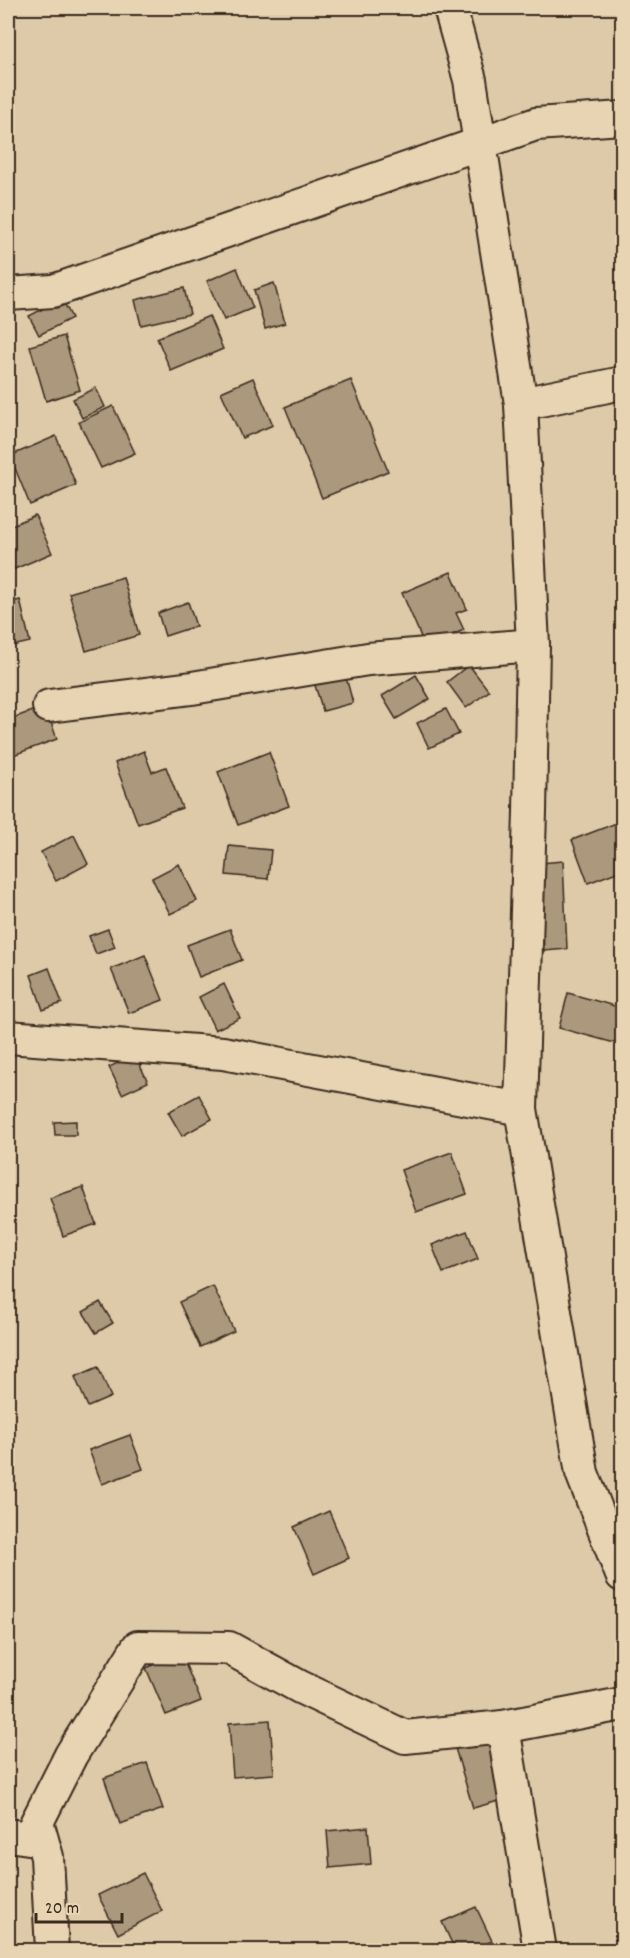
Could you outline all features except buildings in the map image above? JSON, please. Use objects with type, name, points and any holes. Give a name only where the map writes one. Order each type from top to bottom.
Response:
[{"type":"street","points":[[450,8],[470,80],[521,405],[533,645],[521,1109],[582,1473],[622,1575]]},
{"type":"street","points":[[8,294],[53,291],[536,124],[622,118]]},
{"type":"street","points":[[521,405],[622,383]]},
{"type":"street","points":[[49,706],[192,688],[368,659],[533,645]]},
{"type":"street","points":[[8,1037],[223,1053],[521,1109]]},
{"type":"street","points":[[8,1834],[29,1838],[71,1755],[138,1647],[230,1648],[300,1687],[405,1737],[503,1727],[622,1704]]},
{"type":"street","points":[[503,1727],[540,1950]]},
{"type":"street","points":[[37,1822],[47,1857],[52,1950]]}]
